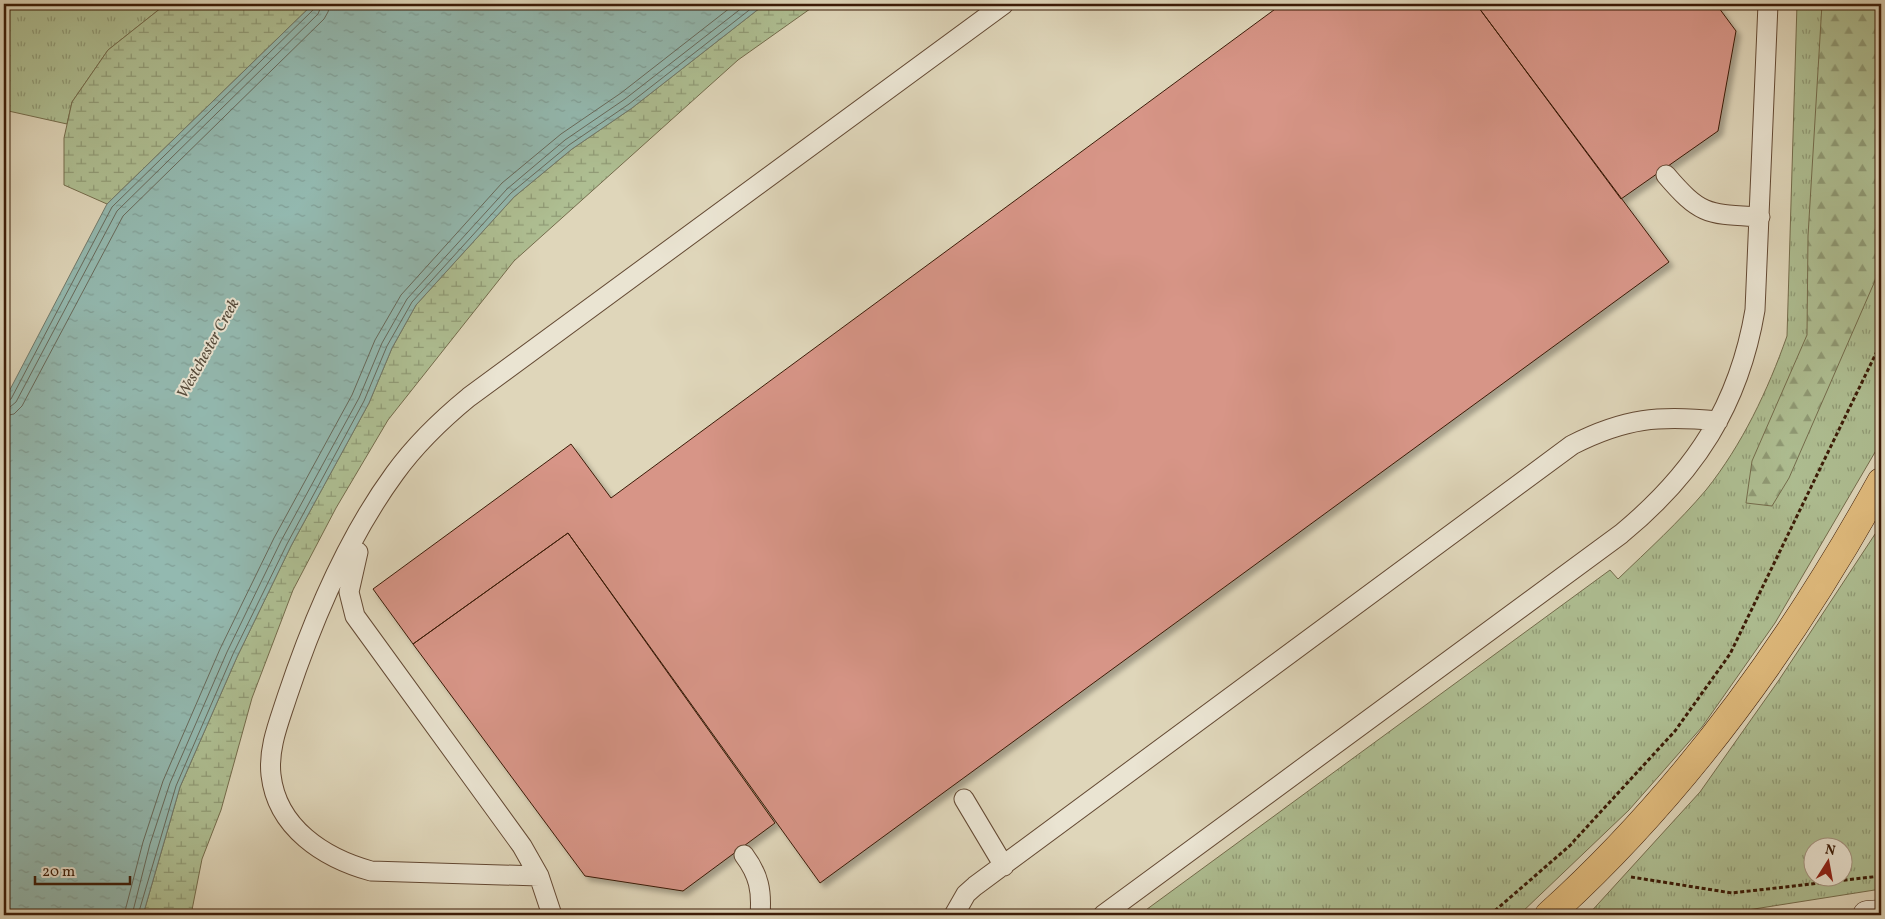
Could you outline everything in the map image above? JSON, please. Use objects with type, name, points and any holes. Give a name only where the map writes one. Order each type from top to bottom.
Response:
[{"type":"highway","points":[[1549,915],[1634,830],[1718,732],[1801,615],[1881,482]]},
{"type":"main road","points":[[1867,915],[1881,914]]},
{"type":"lane","points":[[539,876],[390,873],[351,866],[330,856],[298,832],[280,803],[271,775],[272,745],[305,646],[357,535],[383,490],[421,440],[469,396],[1004,4]]},
{"type":"lane","points":[[552,915],[539,876],[511,830],[355,616],[351,605],[350,580],[366,534],[392,490],[416,457],[444,426],[477,396],[1013,4]]},
{"type":"lane","points":[[1104,915],[1621,534],[1672,487],[1718,421],[1738,376],[1752,333],[1758,288],[1768,4]]},
{"type":"lane","points":[[1666,175],[1694,205],[1706,211],[1721,215],[1760,217]]},
{"type":"lane","points":[[954,915],[966,894],[1572,445],[1612,427],[1635,421],[1680,417],[1718,421]]},
{"type":"lane","points":[[964,800],[1004,866]]},
{"type":"lane","points":[[744,855],[759,879],[761,891],[760,915]]},
{"type":"path","points":[[1490,915],[1573,842],[1674,731],[1730,654],[1881,343]]},
{"type":"path","points":[[1573,842],[1578,846]]},
{"type":"path","points":[[1626,876],[1732,892],[1881,876]]},
{"type":"green space","points":[[4,4],[166,4],[108,50],[72,102],[67,124],[4,110]]},
{"type":"green space","points":[[166,4],[313,4],[107,204],[64,185],[64,138],[72,102],[108,50]]},
{"type":"green space","points":[[765,4],[817,4],[738,60],[514,261],[388,420],[336,508],[293,590],[252,698],[221,810],[202,859],[191,915],[143,915],[180,787],[237,657],[291,546],[369,403],[392,348],[416,305],[514,197],[572,149],[632,108]]},
{"type":"green space","points":[[1797,4],[1881,4],[1881,442],[1775,623],[1702,727],[1629,810],[1519,915],[1139,915],[1610,570],[1618,579],[1685,513],[1719,473],[1763,397],[1787,336]]},
{"type":"green space","points":[[1822,4],[1881,4],[1881,267],[1789,478],[1772,506],[1746,503],[1752,461],[1807,335],[1808,236]]},
{"type":"green space","points":[[1881,525],[1881,889],[1716,915],[1588,915],[1700,792],[1779,680]]},
{"type":"water","name":"Westchester Creek","points":[[313,4],[765,4],[632,108],[572,149],[514,197],[416,305],[392,348],[369,403],[291,546],[237,657],[180,787],[143,915],[4,915],[4,401],[107,204]]},
{"type":"building","points":[[1282,4],[1476,4],[1669,262],[820,883],[568,533],[413,644],[373,589],[571,444],[611,498]]},
{"type":"building","points":[[1476,4],[1716,4],[1736,31],[1718,131],[1621,199]]},
{"type":"building","points":[[568,533],[775,823],[683,891],[585,876],[413,644]]}]
